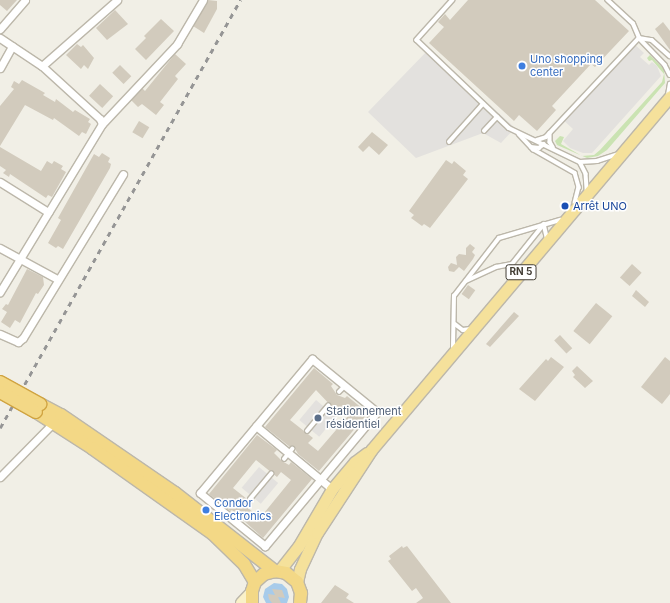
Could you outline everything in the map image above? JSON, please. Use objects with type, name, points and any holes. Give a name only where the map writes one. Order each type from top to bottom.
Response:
[{"type":"highway","points":[[0,382],[38,408],[175,493],[263,551],[277,571],[292,577],[297,582],[302,602]]},
{"type":"highway","points":[[0,392],[38,408]]},
{"type":"highway","points":[[57,419],[213,534],[244,564],[253,586],[252,603]]},
{"type":"highway","points":[[253,586],[264,574],[277,571]]},
{"type":"main road","name":"RN 5","points":[[297,582],[300,569],[317,534],[372,449],[452,356],[544,243],[669,97]]},
{"type":"main road","name":"RN 5","points":[[277,571],[298,546],[332,489],[355,462],[372,449]]},
{"type":"main road","points":[[241,603],[253,586]]},
{"type":"street","points":[[0,29],[25,0]]},
{"type":"street","points":[[42,66],[118,0]]},
{"type":"street","points":[[0,292],[102,124],[177,44],[203,0]]},
{"type":"street","points":[[0,38],[42,66],[100,119],[102,124]]},
{"type":"street","points":[[0,68],[12,46]]},
{"type":"street","points":[[0,334],[18,342],[23,338],[57,279],[124,174]]},
{"type":"street","points":[[0,182],[48,212]]},
{"type":"street","points":[[0,248],[57,279]]},
{"type":"street","points":[[312,359],[344,386],[377,412],[263,551],[235,517],[200,493],[312,359]]},
{"type":"street","points":[[0,477],[57,419]]},
{"type":"street","points":[[256,426],[332,489]]},
{"type":"lane","points":[[454,0],[417,40],[497,117],[518,132],[554,148],[580,162],[597,161],[621,153]]},
{"type":"lane","points":[[607,0],[635,27],[639,38],[665,65],[670,75]]},
{"type":"lane","points":[[639,38],[652,40],[670,56]]},
{"type":"lane","points":[[532,139],[543,139],[639,38]]},
{"type":"lane","points":[[669,97],[670,84]]},
{"type":"lane","points":[[449,142],[483,104]]},
{"type":"lane","points":[[484,131],[497,117]]},
{"type":"lane","points":[[551,131],[550,142],[554,148]]},
{"type":"lane","points":[[518,132],[530,147],[575,173],[579,187],[572,210]]},
{"type":"lane","points":[[530,147],[539,148],[544,144]]},
{"type":"lane","points":[[580,162],[586,174],[587,194]]},
{"type":"lane","points":[[452,356],[456,324],[454,296],[499,238],[565,219]]},
{"type":"lane","points":[[544,224],[547,233],[544,243]]},
{"type":"lane","points":[[465,282],[496,267],[512,264],[544,224]]},
{"type":"lane","points":[[456,324],[463,330],[477,325]]},
{"type":"lane","points":[[339,392],[344,386]]},
{"type":"lane","points":[[307,431],[328,406]]},
{"type":"lane","points":[[250,499],[271,474]]},
{"type":"green space","points":[[650,55],[664,69],[665,83],[607,150],[598,156],[587,158],[582,156],[594,155],[600,150],[662,82],[664,74],[652,60],[649,61],[647,58]]},
{"type":"green space","points":[[560,136],[564,137],[561,144],[581,155],[557,145],[555,141]]},
{"type":"shaded area","points":[[632,42],[644,53],[640,57],[649,65],[652,62],[657,66],[661,76],[592,153],[583,153],[570,148],[563,141],[573,129],[560,117]]},
{"type":"shaded area","points":[[429,49],[515,128],[501,143],[483,133],[416,158],[368,112]]},
{"type":"shaded area","name":"Stationnement résidentiel","points":[[316,400],[336,417],[319,437],[299,420]]},
{"type":"shaded area","points":[[259,467],[278,483],[261,504],[242,488]]},
{"type":"water","points":[[274,583],[282,584],[287,589],[289,597],[287,603],[266,603],[263,597],[265,589]]},
{"type":"building","points":[[0,0],[17,0],[7,11],[0,5]]},
{"type":"building","points":[[208,0],[217,1],[217,9],[204,33],[193,26]]},
{"type":"building","name":"Uno shopping center","points":[[468,0],[595,0],[629,31],[595,67],[591,64],[552,106],[556,110],[537,131],[519,115],[514,121],[429,43],[444,27],[438,22],[445,14],[450,20]]},
{"type":"building","points":[[115,10],[128,24],[107,40],[96,28]]},
{"type":"building","points":[[161,19],[174,31],[146,60],[135,49],[146,38],[144,36]]},
{"type":"building","points":[[663,22],[670,31],[670,50],[655,29]]},
{"type":"building","points":[[77,44],[81,47],[83,45],[94,58],[88,69],[84,65],[81,69],[66,55]]},
{"type":"building","points":[[175,54],[186,64],[175,76],[178,79],[160,102],[164,105],[156,115],[142,104],[138,107],[131,100],[142,88],[145,91]]},
{"type":"building","points":[[120,65],[131,76],[124,84],[112,73]]},
{"type":"building","points":[[22,80],[45,93],[43,95],[55,102],[56,99],[73,112],[75,110],[90,119],[88,122],[91,124],[86,134],[82,132],[79,136],[54,118],[53,120],[25,105],[0,146],[0,106],[14,89],[11,87],[14,81],[19,84]]},
{"type":"building","points":[[100,84],[113,96],[102,108],[89,96]]},
{"type":"building","points":[[139,121],[149,127],[143,138],[132,132]]},
{"type":"building","points":[[372,132],[388,145],[379,155],[369,146],[363,152],[358,147]]},
{"type":"building","points":[[0,147],[41,171],[47,161],[52,164],[54,161],[63,166],[61,169],[66,172],[52,197],[48,195],[46,198],[10,174],[9,177],[3,173],[6,170],[0,166]]},
{"type":"building","points":[[102,153],[110,158],[108,162],[111,164],[110,168],[63,249],[58,246],[56,248],[48,243],[61,220],[58,218],[94,154],[99,157]]},
{"type":"building","points":[[446,160],[452,164],[454,161],[466,171],[463,175],[468,179],[430,228],[424,224],[422,226],[411,218],[414,215],[409,211]]},
{"type":"building","points":[[470,244],[475,248],[472,252],[475,255],[464,271],[459,267],[454,272],[449,271],[448,267],[451,263],[457,265],[456,257],[459,254],[466,255],[466,248]]},
{"type":"building","points":[[632,264],[642,273],[630,286],[620,277]]},
{"type":"building","points":[[27,269],[43,277],[44,285],[38,294],[36,293],[20,323],[15,320],[10,328],[1,322],[7,312],[2,309],[6,304],[8,305]]},
{"type":"building","points":[[468,285],[475,290],[469,299],[462,294]]},
{"type":"building","points":[[636,290],[649,302],[645,307],[632,296]]},
{"type":"building","points":[[596,303],[612,316],[590,344],[573,331]]},
{"type":"building","points":[[514,312],[519,316],[490,347],[486,344]]},
{"type":"building","points":[[560,335],[572,348],[566,354],[554,340]]},
{"type":"building","points":[[551,357],[564,367],[535,401],[519,389],[546,359],[548,361]]},
{"type":"building","points":[[665,357],[670,361],[670,394],[662,404],[641,387]]},
{"type":"building","points":[[577,366],[593,381],[585,388],[573,377],[575,375],[572,371]]},
{"type":"building","points":[[314,368],[333,384],[331,386],[337,395],[345,398],[347,396],[368,413],[319,471],[298,454],[294,447],[290,447],[265,427]],"holes":[[[316,390],[334,409],[336,406],[348,416],[318,451],[308,443],[313,438],[290,420]]]},
{"type":"building","points":[[257,435],[277,450],[274,453],[282,461],[289,465],[291,462],[312,479],[263,538],[232,510],[230,511],[209,494]],"holes":[[[256,460],[277,477],[281,472],[291,480],[260,518],[248,508],[252,503],[233,488]]]},
{"type":"building","points":[[402,546],[403,548],[407,546],[451,603],[416,603],[423,598],[416,588],[412,591],[388,561],[391,559],[389,556]]},
{"type":"building","points":[[335,585],[349,594],[346,598],[354,603],[321,603]]},
{"type":"building","points":[[272,589],[282,590],[285,598],[278,597],[281,603],[272,603],[269,599],[268,594],[275,595]]},
{"type":"railway","points":[[0,428],[240,0]]},
{"type":"place","name":"Uno shopping center","points":[[522,66]]},
{"type":"place","name":"Arrêt UNO","points":[[565,206]]},
{"type":"place","name":"Stationnement résidentiel","points":[[318,418]]},
{"type":"place","name":"Condor Electronics","points":[[206,510]]}]
